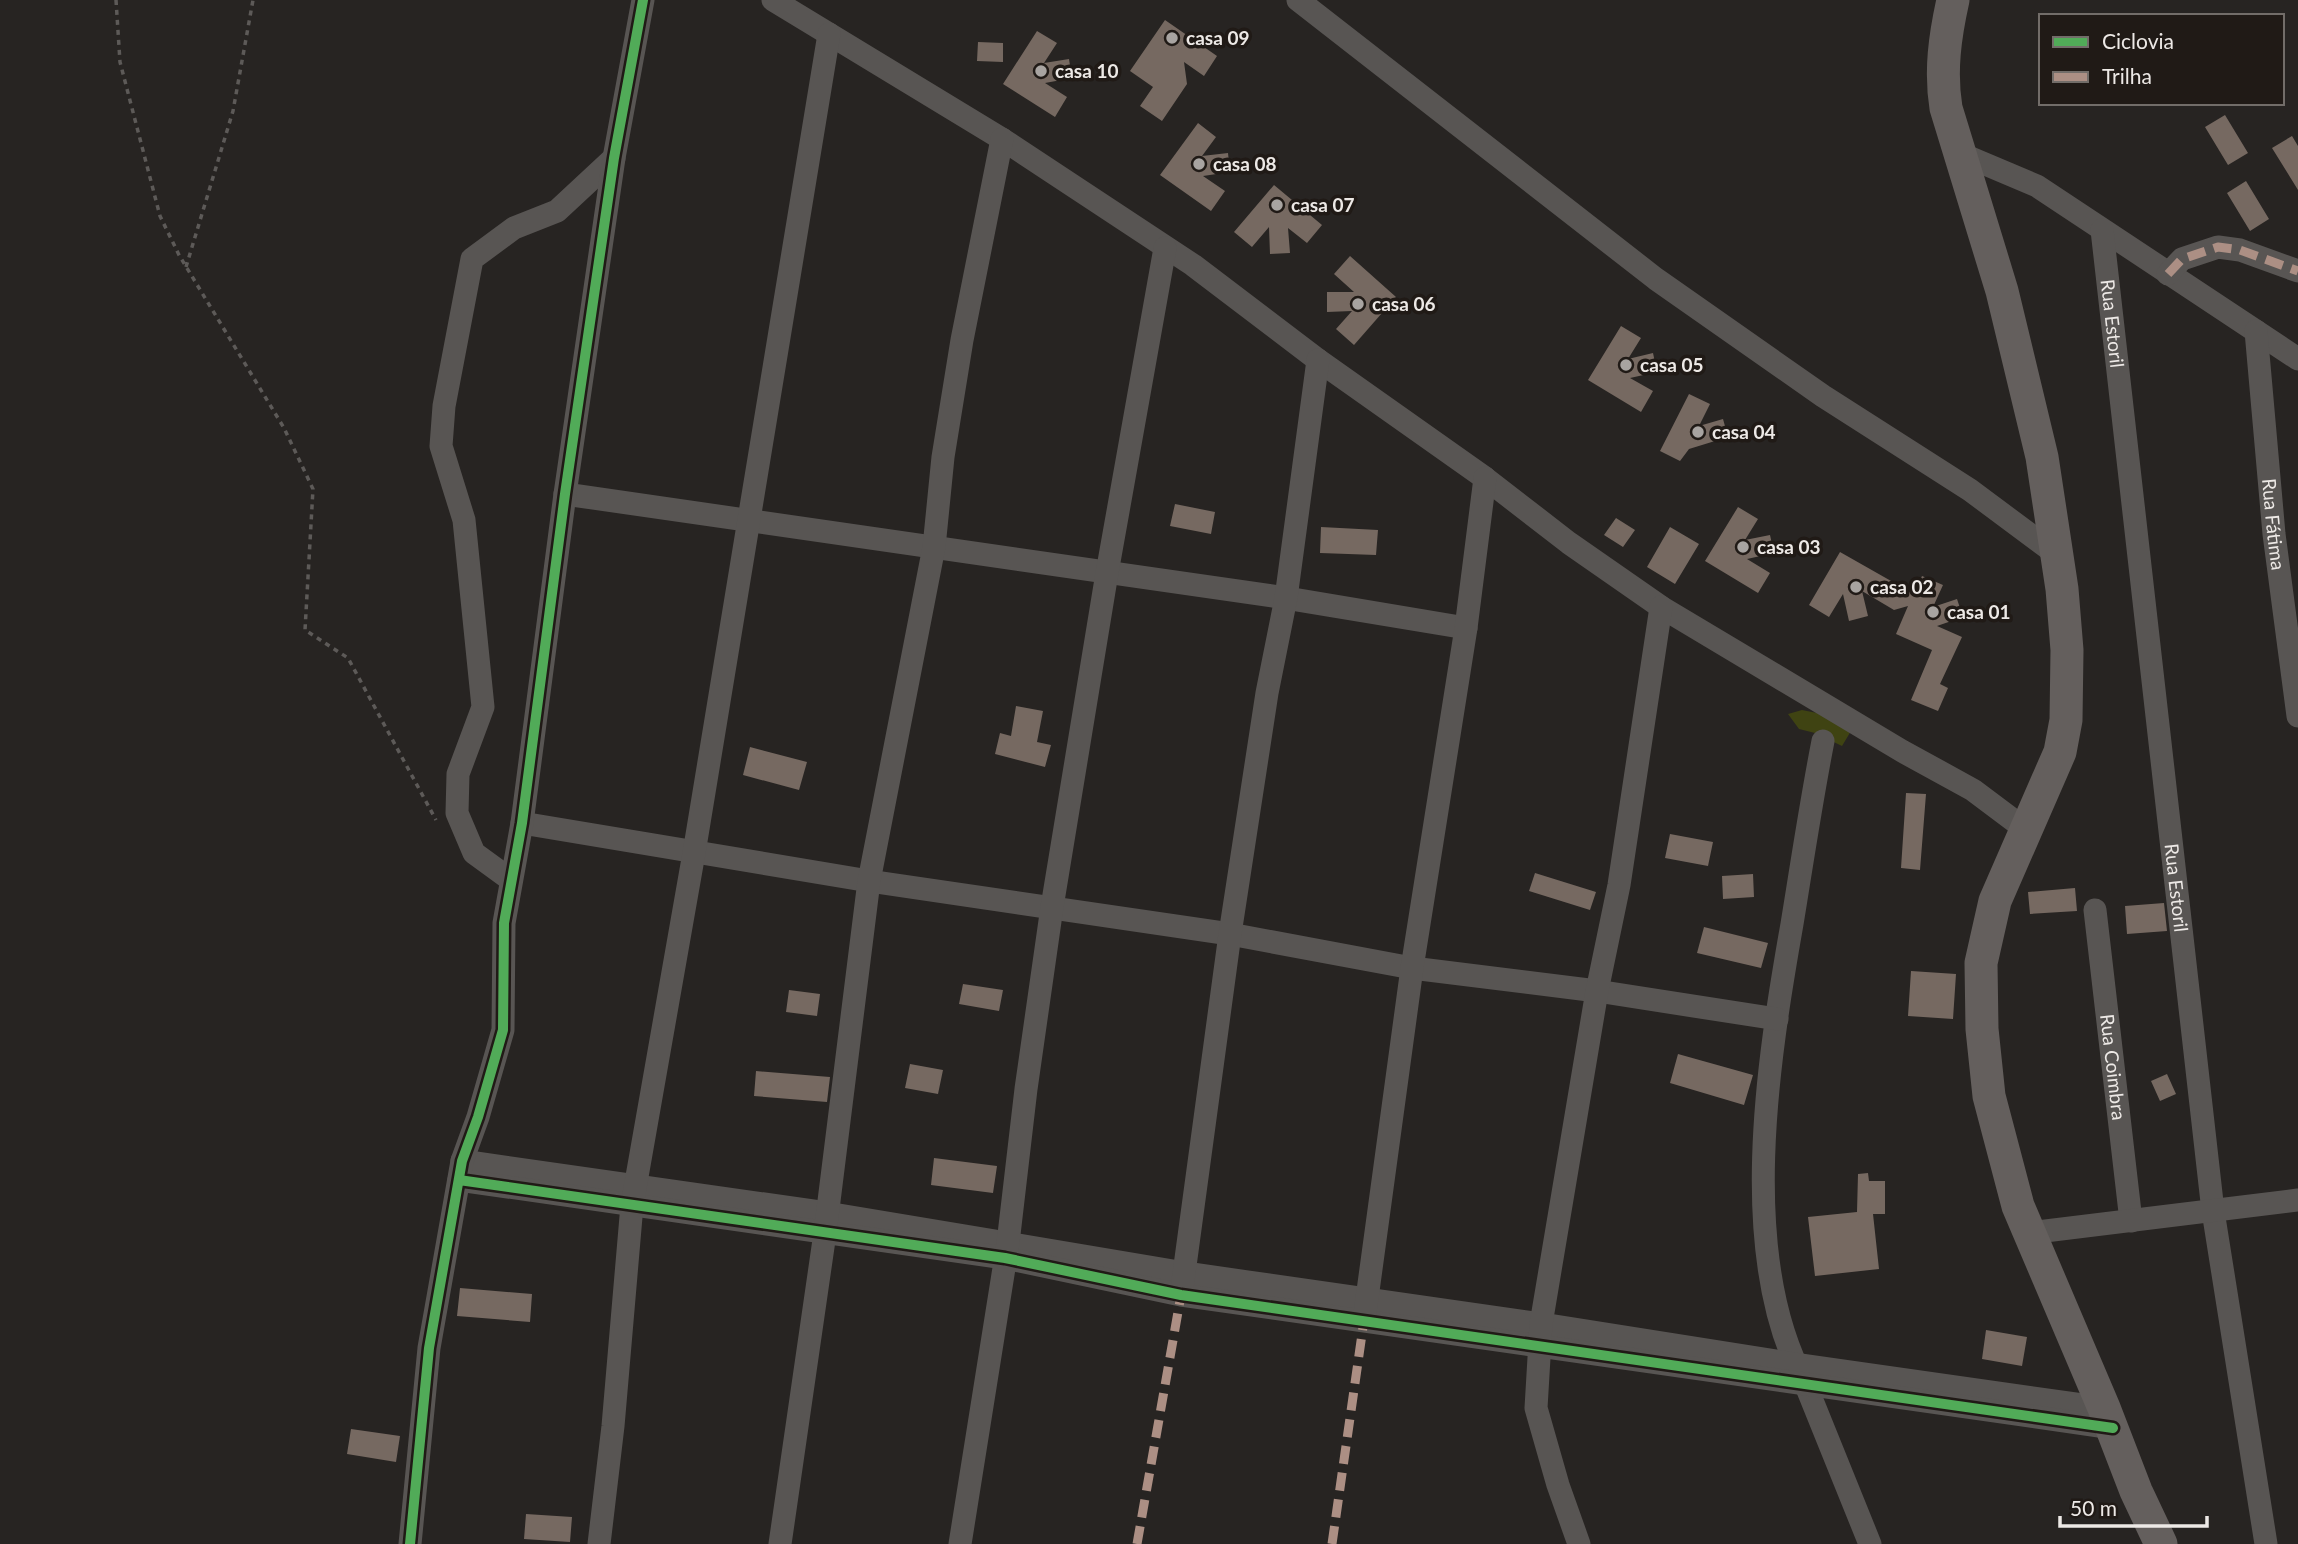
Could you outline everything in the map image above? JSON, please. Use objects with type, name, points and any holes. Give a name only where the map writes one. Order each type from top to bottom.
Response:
[{"type":"main road","points":[[1953,0],[1942,66],[1942,86],[1946,108],[2018,354],[2042,457],[2067,650],[2065,729],[2060,752],[2042,798],[1994,901],[1989,921],[1981,963],[1984,1059],[1989,1096],[2007,1174],[2029,1233],[2109,1418],[2136,1491],[2161,1544]]},
{"type":"street","points":[[410,1544],[429,1348],[461,1170],[491,1078],[503,1030],[504,923],[522,823],[565,494],[614,158],[643,0]]},
{"type":"street","points":[[773,0],[1002,139],[1193,265],[1318,360],[1661,607],[1973,790],[2025,830]]},
{"type":"street","points":[[1298,0],[1656,279],[1823,396],[1970,490],[2056,554]]},
{"type":"street","points":[[599,1544],[613,1426],[634,1196],[750,521],[829,34]]},
{"type":"street","points":[[780,1544],[826,1223],[869,881],[933,547],[943,457],[962,340],[1002,139]]},
{"type":"street","points":[[1959,153],[2037,186],[2298,359]]},
{"type":"street","points":[[511,880],[474,853],[457,813],[458,774],[483,707],[464,520],[441,446],[444,407],[472,259],[514,228],[557,211],[614,158]]},
{"type":"street","name":"Rua Estoril","points":[[2102,230],[2213,1211],[2266,1544]]},
{"type":"street","points":[[2168,274],[2182,259],[2218,247],[2240,250],[2298,271]]},
{"type":"street","points":[[960,1544],[1007,1250],[1026,1089],[1052,907],[1107,573],[1165,248]]},
{"type":"street","name":"Rua Fátima","points":[[2256,331],[2274,534],[2298,716]]},
{"type":"street","points":[[1183,1284],[1230,934],[1267,693],[1286,598],[1318,360]]},
{"type":"street","points":[[1365,1310],[1412,968],[1466,628],[1485,478]]},
{"type":"street","points":[[565,494],[1286,598],[1466,628]]},
{"type":"street","points":[[1579,1544],[1558,1485],[1536,1408],[1540,1335],[1597,991],[1619,886],[1661,607]]},
{"type":"street","points":[[1822,741],[1777,1019],[1764,1126],[1764,1201],[1773,1289],[1800,1373],[1870,1544]]},
{"type":"street","points":[[522,823],[869,881],[1230,934],[1412,968],[1597,991],[1777,1019]]},
{"type":"street","name":"Rua Coimbra","points":[[2095,910],[2131,1221]]},
{"type":"street","points":[[461,1170],[1007,1250],[1183,1284],[2109,1418]]},
{"type":"street","points":[[2029,1233],[2298,1200]]},
{"type":"path","points":[[116,0],[120,62],[160,216],[187,267],[284,428],[313,489],[305,630],[348,658],[437,821]]},
{"type":"path","points":[[187,267],[233,111],[253,0]]},
{"type":"green space","points":[[1802,710],[1817,713],[1851,731],[1842,746],[1815,733],[1799,729],[1788,714]]},
{"type":"building","name":"casa 09","points":[[1165,20],[1217,56],[1204,76],[1184,62],[1187,84],[1162,121],[1140,106],[1153,87],[1130,71]]},
{"type":"building","name":"casa 10","points":[[1037,31],[1057,43],[1044,63],[1069,59],[1072,78],[1045,83],[1067,97],[1055,117],[1003,84]]},
{"type":"building","points":[[978,42],[1003,43],[1003,62],[977,61]]},
{"type":"building","points":[[2225,115],[2248,153],[2228,165],[2205,127]]},
{"type":"building","name":"casa 08","points":[[1198,123],[1216,137],[1202,156],[1228,153],[1230,172],[1203,176],[1225,191],[1211,211],[1160,175]]},
{"type":"building","points":[[2292,136],[2298,146],[2298,190],[2272,148]]},
{"type":"building","points":[[2246,181],[2269,219],[2250,231],[2227,193]]},
{"type":"building","name":"casa 07","points":[[1274,185],[1322,225],[1307,243],[1288,228],[1290,253],[1270,254],[1269,227],[1252,247],[1234,232]]},
{"type":"building","name":"casa 06","points":[[1350,256],[1396,297],[1354,345],[1336,329],[1352,311],[1327,312],[1327,292],[1354,292],[1334,274]]},
{"type":"building","name":"casa 05","points":[[1621,326],[1641,338],[1628,359],[1653,353],[1657,372],[1630,378],[1653,391],[1641,412],[1588,380]]},
{"type":"building","name":"casa 04","points":[[1689,394],[1710,404],[1699,426],[1723,419],[1728,437],[1689,449],[1680,461],[1660,451]]},
{"type":"building","points":[[1175,504],[1215,512],[1211,534],[1170,526]]},
{"type":"building","name":"casa 03","points":[[1738,507],[1758,519],[1745,540],[1770,535],[1774,553],[1747,559],[1770,573],[1758,593],[1705,561]]},
{"type":"building","points":[[1616,518],[1635,530],[1623,547],[1604,535]]},
{"type":"building","points":[[1321,527],[1378,530],[1376,555],[1320,553]]},
{"type":"building","points":[[1670,527],[1699,544],[1675,584],[1647,567]]},
{"type":"building","points":[[1840,552],[1914,594],[1922,576],[1943,585],[1933,607],[1957,599],[1963,617],[1937,626],[1962,637],[1940,684],[1948,688],[1938,711],[1911,700],[1932,650],[1896,634],[1908,606],[1894,610],[1862,591],[1868,616],[1849,621],[1843,594],[1829,617],[1809,605]]},
{"type":"building","points":[[1016,706],[1043,711],[1037,742],[1051,745],[1045,767],[995,754],[1000,733],[1011,736]]},
{"type":"building","points":[[750,747],[807,762],[799,790],[743,775]]},
{"type":"building","points":[[1906,793],[1926,794],[1920,870],[1901,868]]},
{"type":"building","points":[[1670,834],[1713,842],[1708,866],[1665,858]]},
{"type":"building","points":[[1535,873],[1596,892],[1590,910],[1529,891]]},
{"type":"building","points":[[1753,874],[1754,897],[1723,899],[1722,876]]},
{"type":"building","points":[[2075,888],[2077,911],[2030,914],[2028,892]]},
{"type":"building","points":[[2164,903],[2167,931],[2127,934],[2125,906]]},
{"type":"building","points":[[1704,927],[1768,943],[1761,968],[1697,953]]},
{"type":"building","points":[[1911,971],[1956,974],[1953,1019],[1908,1016]]},
{"type":"building","points":[[963,984],[1003,990],[999,1011],[959,1004]]},
{"type":"building","points":[[789,990],[820,994],[817,1016],[786,1012]]},
{"type":"building","points":[[1678,1054],[1753,1075],[1744,1105],[1670,1083]]},
{"type":"building","points":[[910,1064],[943,1070],[938,1094],[905,1088]]},
{"type":"building","points":[[756,1071],[830,1077],[827,1102],[754,1096]]},
{"type":"building","points":[[2167,1074],[2176,1094],[2160,1101],[2151,1081]]},
{"type":"building","points":[[934,1158],[997,1166],[993,1193],[931,1185]]},
{"type":"building","points":[[1868,1173],[1869,1181],[1885,1181],[1885,1214],[1873,1214],[1879,1269],[1815,1276],[1808,1217],[1857,1212],[1858,1174]]},
{"type":"building","points":[[460,1288],[532,1294],[530,1322],[457,1316]]},
{"type":"building","points":[[1986,1330],[2027,1337],[2022,1366],[1982,1359]]},
{"type":"building","points":[[351,1429],[400,1436],[396,1462],[347,1454]]},
{"type":"building","points":[[526,1514],[572,1517],[570,1542],[524,1539]]},
{"type":"marked path","points":[[2168,274],[2182,259],[2218,247],[2240,250],[2298,271]]},
{"type":"marked path","points":[[1137,1544],[1181,1295]]},
{"type":"marked path","points":[[1332,1544],[1364,1320]]},
{"type":"cycle path","points":[[410,1544],[429,1348],[462,1161],[478,1117],[503,1030],[504,923],[522,823],[565,494],[614,158],[643,0]]},
{"type":"cycle path","points":[[459,1180],[1005,1258],[1181,1295],[2113,1428]]},
{"type":"place","name":"casa 09","points":[[1172,38]]},
{"type":"place","name":"casa 10","points":[[1041,71]]},
{"type":"place","name":"casa 08","points":[[1199,164]]},
{"type":"place","name":"casa 07","points":[[1277,205]]},
{"type":"place","name":"casa 06","points":[[1358,304]]},
{"type":"place","name":"casa 05","points":[[1626,365]]},
{"type":"place","name":"casa 04","points":[[1698,432]]},
{"type":"place","name":"casa 03","points":[[1743,547]]},
{"type":"place","name":"casa 02","points":[[1856,587]]},
{"type":"place","name":"casa 01","points":[[1933,612]]}]
